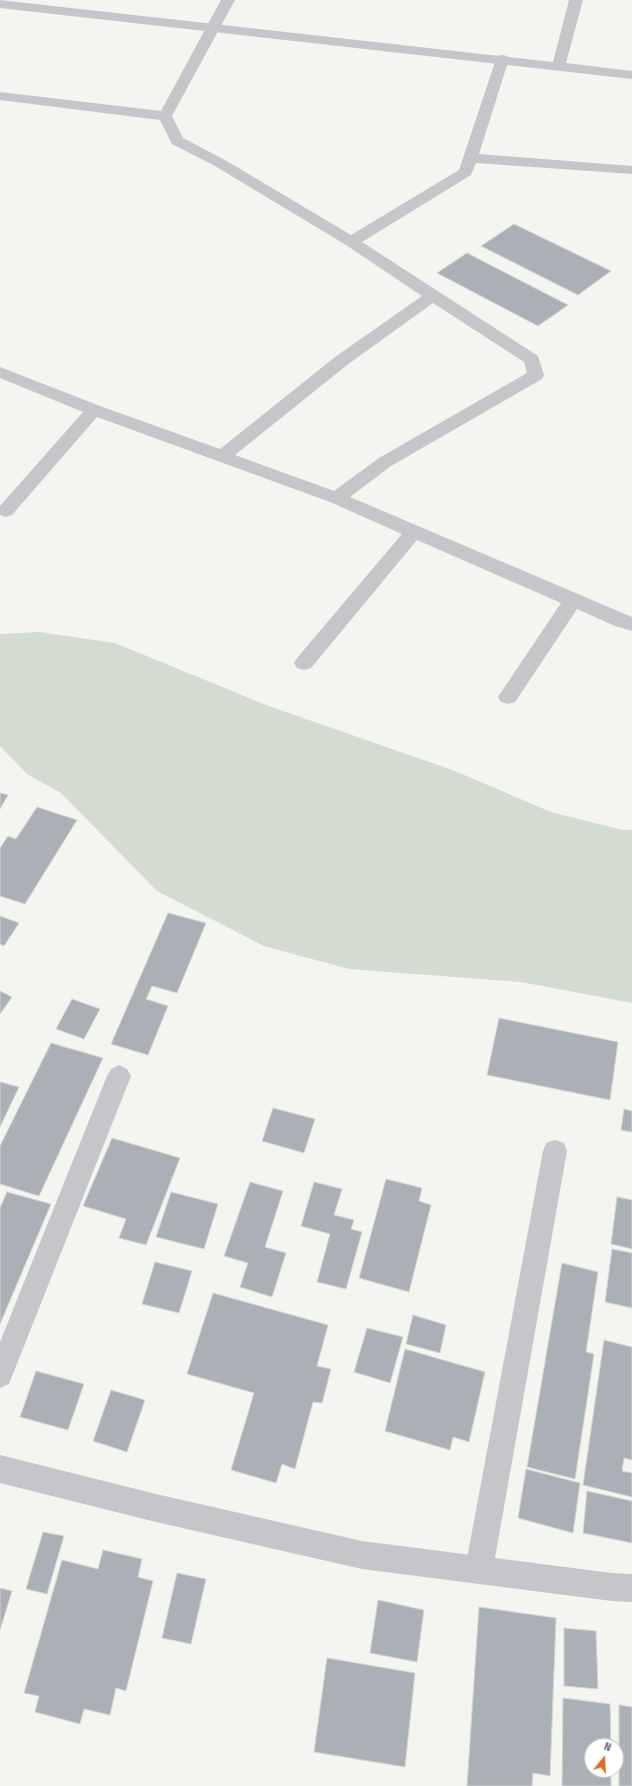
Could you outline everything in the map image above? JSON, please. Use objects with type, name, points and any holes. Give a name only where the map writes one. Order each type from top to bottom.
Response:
[{"type":"street","points":[[165,116],[228,0]]},
{"type":"street","points":[[559,65],[576,0]]},
{"type":"street","points":[[0,4],[559,65],[632,75]]},
{"type":"street","points":[[352,242],[466,172],[502,59]]},
{"type":"street","points":[[0,96],[165,116]]},
{"type":"street","points":[[165,116],[177,141],[220,163],[352,242],[432,296],[532,360],[536,375],[384,462],[336,498]]},
{"type":"street","points":[[471,158],[632,170]]},
{"type":"street","points":[[223,456],[340,361],[432,296]]},
{"type":"street","points":[[0,372],[94,410],[336,498],[632,624]]},
{"type":"street","points":[[6,511],[94,410]]},
{"type":"street","points":[[304,663],[415,531]]},
{"type":"street","points":[[508,697],[573,600]]},
{"type":"street","points":[[0,1374],[119,1076]]},
{"type":"street","points":[[479,1569],[554,1151]]},
{"type":"street","points":[[0,1469],[156,1508],[362,1555],[612,1587],[632,1588]]},
{"type":"shaded area","points":[[39,632],[115,643],[266,705],[455,771],[551,812],[623,830],[632,830],[632,1003],[521,982],[349,969],[264,946],[157,891],[61,793],[27,774],[0,746],[0,634]]},
{"type":"building","points":[[514,224],[611,271],[578,295],[481,246]]},
{"type":"building","points":[[467,253],[568,305],[538,326],[437,273]]},
{"type":"building","points":[[0,793],[8,795],[0,809]]},
{"type":"building","points":[[37,807],[77,820],[25,904],[0,896],[0,848],[8,836],[16,839]]},
{"type":"building","points":[[168,913],[206,923],[177,993],[152,986],[146,999],[168,1006],[148,1055],[111,1044]]},
{"type":"building","points":[[0,916],[19,923],[4,946],[0,944]]},
{"type":"building","points":[[0,991],[12,997],[0,1014]]},
{"type":"building","points":[[72,999],[100,1009],[84,1039],[56,1029]]},
{"type":"building","points":[[499,1018],[618,1042],[610,1100],[487,1075]]},
{"type":"building","points":[[51,1043],[103,1058],[39,1196],[0,1184],[0,1146]]},
{"type":"building","points":[[0,1082],[19,1087],[0,1127]]},
{"type":"building","points":[[273,1108],[315,1119],[304,1153],[262,1141]]},
{"type":"building","points":[[624,1109],[632,1111],[632,1132],[621,1130]]},
{"type":"building","points":[[112,1138],[180,1158],[146,1245],[119,1238],[126,1219],[83,1206]]},
{"type":"building","points":[[386,1179],[422,1188],[419,1201],[431,1205],[409,1292],[359,1278]]},
{"type":"building","points":[[250,1182],[283,1191],[265,1247],[286,1253],[272,1297],[240,1287],[248,1263],[224,1256]]},
{"type":"building","points":[[314,1182],[342,1189],[334,1215],[354,1220],[351,1229],[362,1232],[346,1289],[317,1282],[330,1234],[301,1226]]},
{"type":"building","points":[[7,1192],[51,1204],[0,1324],[0,1208]]},
{"type":"building","points":[[171,1192],[218,1204],[204,1249],[156,1237]]},
{"type":"building","points":[[617,1197],[632,1200],[632,1249],[611,1244]]},
{"type":"building","points":[[612,1249],[632,1253],[632,1308],[605,1302]]},
{"type":"building","points":[[155,1262],[192,1271],[179,1313],[142,1304]]},
{"type":"building","points":[[562,1263],[598,1272],[586,1352],[594,1354],[575,1479],[527,1467]]},
{"type":"building","points":[[213,1293],[328,1325],[317,1366],[331,1369],[322,1403],[313,1402],[295,1469],[282,1464],[276,1483],[231,1470],[254,1393],[187,1374]]},
{"type":"building","points":[[413,1315],[446,1325],[440,1353],[406,1344]]},
{"type":"building","points":[[367,1328],[403,1337],[390,1383],[354,1372]]},
{"type":"building","points":[[604,1340],[632,1347],[632,1460],[624,1458],[622,1471],[632,1473],[632,1497],[583,1485]]},
{"type":"building","points":[[405,1349],[485,1372],[469,1442],[453,1437],[450,1450],[385,1431]]},
{"type":"building","points":[[36,1371],[84,1384],[68,1430],[20,1417]]},
{"type":"building","points":[[111,1390],[145,1400],[127,1452],[93,1441]]},
{"type":"building","points":[[526,1469],[580,1483],[573,1533],[518,1518]]},
{"type":"building","points":[[587,1491],[632,1501],[632,1543],[583,1533]]},
{"type":"building","points":[[43,1532],[64,1536],[47,1594],[26,1589]]},
{"type":"building","points":[[103,1550],[142,1559],[138,1577],[153,1581],[126,1691],[116,1688],[110,1715],[84,1709],[80,1724],[35,1712],[39,1696],[24,1693],[62,1560],[98,1569]]},
{"type":"building","points":[[177,1573],[206,1579],[191,1644],[162,1638]]},
{"type":"building","points":[[0,1588],[12,1591],[0,1630]]},
{"type":"building","points":[[378,1600],[424,1610],[417,1662],[370,1653]]},
{"type":"building","points":[[479,1607],[556,1618],[550,1776],[533,1773],[532,1786],[467,1786]]},
{"type":"building","points":[[564,1628],[596,1631],[598,1689],[564,1686]]},
{"type":"building","points":[[327,1658],[415,1673],[405,1767],[314,1752]]},
{"type":"building","points":[[563,1698],[610,1704],[611,1738],[584,1738],[584,1778],[611,1778],[611,1786],[562,1786]]},
{"type":"building","points":[[619,1705],[632,1707],[632,1786],[619,1786],[619,1778],[624,1778],[624,1738],[619,1738]]}]
